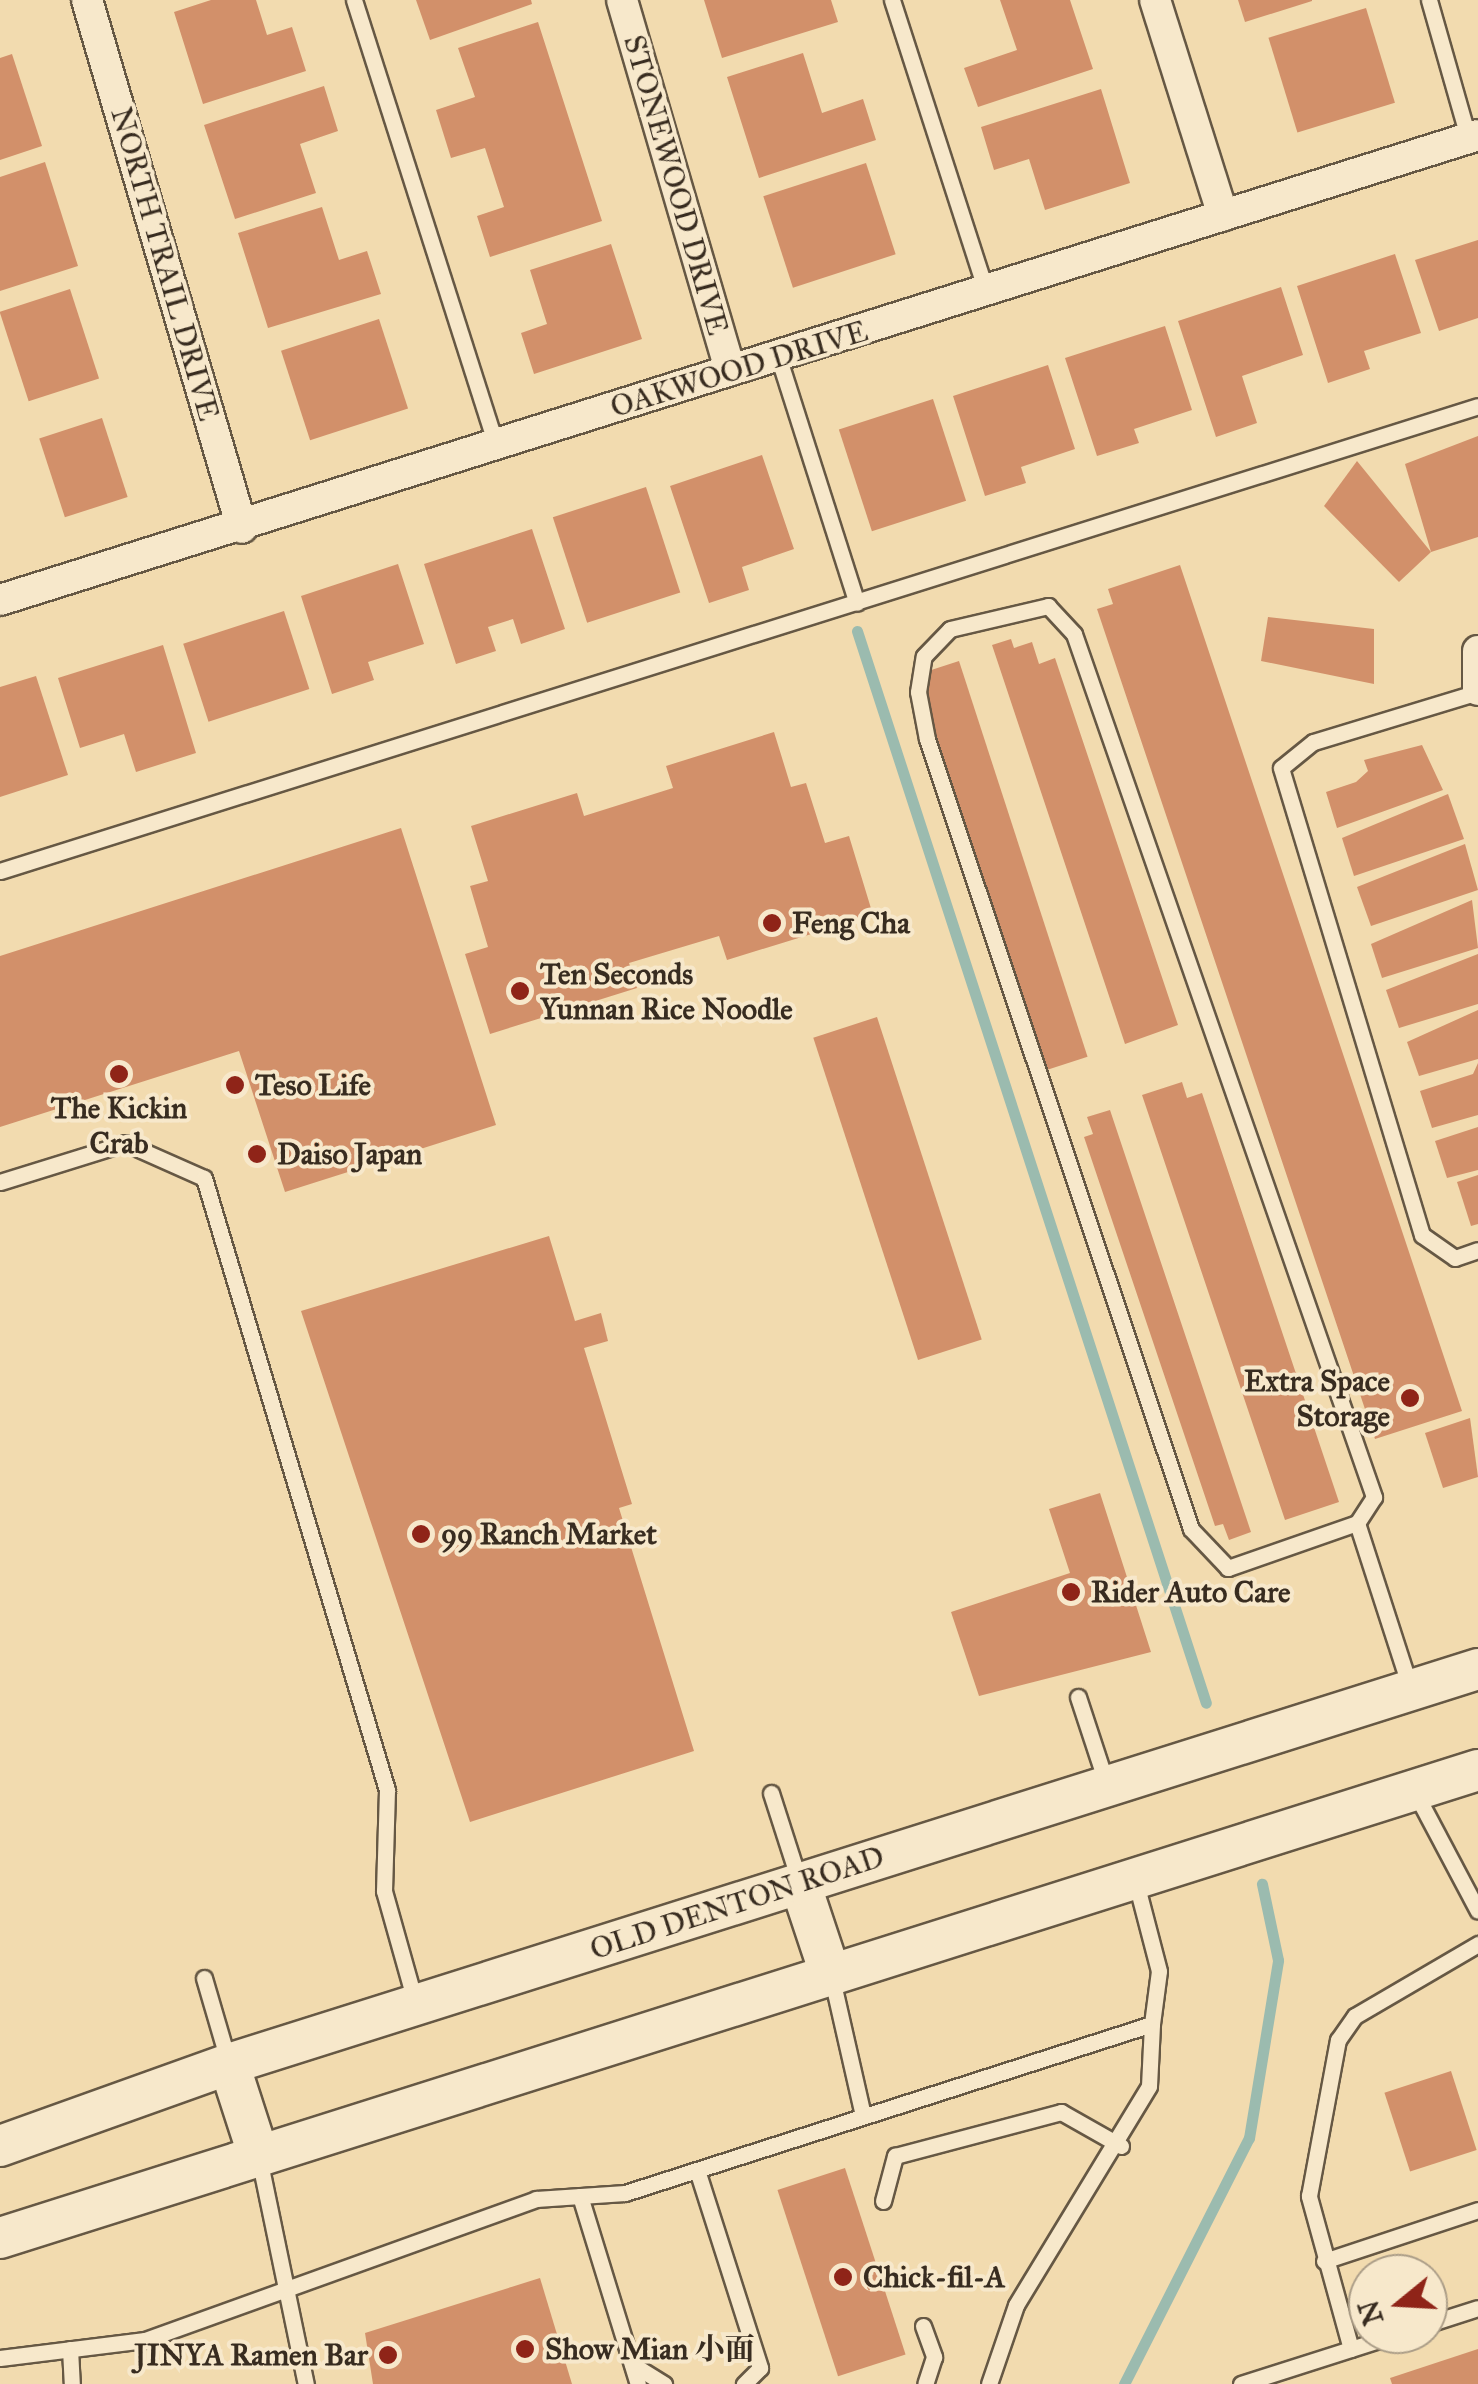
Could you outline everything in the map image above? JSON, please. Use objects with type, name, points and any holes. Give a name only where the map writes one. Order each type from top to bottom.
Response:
[{"type":"main road","name":"OLD DENTON ROAD","points":[[0,2146],[229,2064],[1478,1669]]},
{"type":"main road","points":[[0,2238],[1478,1770]]},
{"type":"main road","points":[[800,1883],[831,1976]]},
{"type":"main road","points":[[229,2064],[258,2154]]},
{"type":"street","name":"NORTH TRAIL DRIVE","points":[[88,0],[242,528]]},
{"type":"street","name":"STONEWOOD DRIVE","points":[[622,0],[730,370]]},
{"type":"street","points":[[1156,0],[1223,216]]},
{"type":"street","name":"OAKWOOD DRIVE","points":[[2,593],[242,528],[1473,136]]},
{"type":"street","points":[[1475,653],[1478,691]]},
{"type":"lane","points":[[354,0],[496,445]]},
{"type":"lane","points":[[892,0],[987,293]]},
{"type":"lane","points":[[1429,0],[1473,136]]},
{"type":"lane","points":[[778,356],[857,603]]},
{"type":"lane","points":[[0,870],[1478,406]]},
{"type":"lane","points":[[1048,606],[1074,634],[1374,1497],[1357,1523],[1228,1568],[1191,1529],[927,739],[918,692],[924,656],[950,630],[1048,606]]},
{"type":"lane","points":[[1478,691],[1313,742],[1281,768],[1422,1235],[1455,1258],[1478,1250]]},
{"type":"lane","points":[[0,1182],[126,1142],[204,1178],[387,1790],[384,1891],[416,2005]]},
{"type":"lane","points":[[1357,1523],[1411,1690]]},
{"type":"lane","points":[[1078,1697],[1107,1785]]},
{"type":"lane","points":[[1415,1790],[1478,1911]]},
{"type":"lane","points":[[771,1794],[800,1883]]},
{"type":"lane","points":[[989,2384],[1016,2305],[1120,2146],[1149,2086],[1159,1971],[1135,1879]]},
{"type":"lane","points":[[1348,2339],[1309,2196],[1345,2025],[1478,1944]]},
{"type":"lane","points":[[831,1976],[863,2116]]},
{"type":"lane","points":[[204,1978],[229,2064]]},
{"type":"lane","points":[[0,2358],[145,2340],[536,2199],[580,2196],[697,2170],[1152,2024]]},
{"type":"lane","points":[[883,2201],[895,2156],[1061,2112],[1120,2146]]},
{"type":"lane","points":[[258,2154],[306,2384]]},
{"type":"lane","points":[[697,2170],[760,2368],[744,2384]]},
{"type":"lane","points":[[580,2196],[638,2384]]},
{"type":"lane","points":[[1324,2261],[1478,2210]]},
{"type":"lane","points":[[1448,2318],[1478,2308]]},
{"type":"lane","points":[[923,2326],[934,2357],[925,2384]]},
{"type":"lane","points":[[70,2349],[72,2384]]},
{"type":"lane","points":[[1241,2384],[1348,2350]]},
{"type":"lane","points":[[632,2364],[664,2384]]},
{"type":"building","points":[[211,0],[256,0],[267,35],[292,27],[306,71],[203,104],[174,12]]},
{"type":"building","points":[[416,0],[531,0],[532,4],[430,40]]},
{"type":"building","points":[[704,0],[831,0],[838,22],[722,58]]},
{"type":"building","points":[[1000,0],[1070,0],[1093,69],[978,107],[964,68],[1017,50]]},
{"type":"building","points":[[1238,0],[1312,0],[1312,1],[1245,22]]},
{"type":"building","points":[[1366,8],[1395,103],[1297,132],[1268,38]]},
{"type":"building","points":[[538,22],[602,221],[490,257],[477,216],[504,207],[485,148],[451,158],[436,110],[475,97],[458,48]]},
{"type":"building","points":[[803,53],[822,113],[863,99],[876,140],[759,178],[727,77]]},
{"type":"building","points":[[12,54],[42,146],[0,160],[0,58]]},
{"type":"building","points":[[324,86],[338,131],[300,144],[316,193],[235,219],[204,125]]},
{"type":"building","points":[[1101,89],[1130,183],[1045,210],[1029,159],[994,170],[981,127]]},
{"type":"building","points":[[45,162],[78,266],[0,291],[0,177]]},
{"type":"building","points":[[866,163],[896,254],[793,288],[763,196]]},
{"type":"building","points":[[322,207],[339,260],[367,251],[381,294],[268,328],[238,233]]},
{"type":"building","points":[[1478,240],[1478,318],[1439,331],[1415,260]]},
{"type":"building","points":[[611,244],[642,339],[534,374],[521,333],[547,324],[530,270]]},
{"type":"building","points":[[1395,254],[1421,333],[1364,351],[1370,369],[1328,383],[1297,286]]},
{"type":"building","points":[[1281,287],[1303,355],[1242,376],[1257,423],[1216,437],[1178,321]]},
{"type":"building","points":[[70,289],[99,378],[29,401],[0,312]]},
{"type":"building","points":[[379,319],[408,408],[310,440],[281,351]]},
{"type":"building","points":[[1165,326],[1192,410],[1134,429],[1139,443],[1097,456],[1065,358]]},
{"type":"building","points":[[1048,365],[1075,449],[1021,467],[1026,483],[985,496],[953,396]]},
{"type":"building","points":[[933,399],[966,501],[872,531],[839,430]]},
{"type":"building","points":[[102,418],[128,497],[65,517],[39,438]]},
{"type":"building","points":[[1478,436],[1478,537],[1431,552],[1405,464]]},
{"type":"building","points":[[762,455],[794,549],[742,567],[749,590],[709,603],[670,486]]},
{"type":"building","points":[[1357,461],[1431,552],[1399,582],[1324,506]]},
{"type":"building","points":[[646,487],[680,593],[587,623],[553,517]]},
{"type":"building","points":[[532,529],[565,629],[521,644],[513,619],[488,627],[496,651],[456,664],[424,564]]},
{"type":"building","points":[[398,564],[424,644],[368,662],[374,680],[332,694],[301,596]]},
{"type":"building","points":[[1180,565],[1462,1411],[1375,1439],[1097,609],[1113,604],[1108,589]]},
{"type":"building","points":[[284,611],[309,689],[209,722],[183,644]]},
{"type":"building","points":[[1268,617],[1374,629],[1374,684],[1261,661]]},
{"type":"building","points":[[1011,639],[1014,648],[1032,642],[1039,664],[1055,658],[1178,1025],[1125,1044],[992,645]]},
{"type":"building","points":[[163,645],[196,753],[136,772],[124,734],[80,748],[58,678]]},
{"type":"building","points":[[959,661],[1088,1057],[1043,1071],[914,676]]},
{"type":"building","points":[[36,676],[68,775],[0,797],[0,687]]},
{"type":"building","points":[[774,732],[791,787],[806,783],[825,843],[849,836],[873,915],[727,960],[719,936],[629,963],[637,988],[490,1034],[465,954],[488,947],[470,886],[488,881],[471,826],[577,793],[584,816],[673,788],[666,766]]},
{"type":"building","points":[[1422,745],[1443,790],[1337,828],[1326,792],[1356,782],[1368,771],[1364,760]]},
{"type":"building","points":[[1448,794],[1464,839],[1354,876],[1342,838]]},
{"type":"building","points":[[401,828],[496,1125],[285,1192],[239,1051],[0,1127],[0,956]]},
{"type":"building","points":[[1465,844],[1478,890],[1371,926],[1357,887]]},
{"type":"building","points":[[1472,900],[1478,948],[1382,978],[1371,944]]},
{"type":"building","points":[[1478,954],[1478,1004],[1399,1028],[1386,990]]},
{"type":"building","points":[[1478,1010],[1478,1059],[1419,1076],[1407,1042]]},
{"type":"building","points":[[877,1017],[982,1339],[918,1360],[813,1038]]},
{"type":"building","points":[[1478,1063],[1478,1115],[1432,1128],[1420,1091],[1473,1074]]},
{"type":"building","points":[[1182,1082],[1187,1098],[1202,1093],[1339,1502],[1285,1520],[1142,1095]]},
{"type":"building","points":[[1110,1110],[1251,1532],[1229,1540],[1223,1524],[1215,1526],[1084,1137],[1093,1134],[1087,1117]]},
{"type":"building","points":[[1478,1127],[1478,1170],[1447,1178],[1435,1141]]},
{"type":"building","points":[[1478,1175],[1478,1224],[1471,1226],[1457,1182]]},
{"type":"building","points":[[549,1236],[575,1321],[601,1313],[608,1341],[584,1348],[632,1504],[619,1508],[694,1751],[470,1822],[301,1311]]},
{"type":"building","points":[[1470,1418],[1478,1477],[1443,1488],[1425,1433]]},
{"type":"building","name":"Rider Auto Care","points":[[1100,1493],[1151,1652],[979,1696],[951,1612],[1070,1573],[1049,1509]]},
{"type":"building","points":[[1451,2071],[1477,2150],[1410,2172],[1384,2093]]},
{"type":"building","points":[[845,2168],[906,2354],[838,2376],[777,2190]]},
{"type":"building","points":[[540,2278],[572,2384],[373,2384],[365,2333]]},
{"type":"building","points":[[1478,2349],[1478,2384],[1392,2384],[1390,2378]]},
{"type":"waterway","points":[[857,631],[1206,1703]]},
{"type":"waterway","points":[[1124,2384],[1249,2138],[1278,1960],[1262,1884]]},
{"type":"place","name":"Feng Cha","points":[[772,923]]},
{"type":"place","name":"Ten Seconds Yunnan Rice Noodle","points":[[520,991]]},
{"type":"place","name":"The Kickin Crab","points":[[119,1074]]},
{"type":"place","name":"Teso Life","points":[[235,1085]]},
{"type":"place","name":"Daiso Japan","points":[[257,1154]]},
{"type":"place","name":"Extra Space Storage","points":[[1410,1398]]},
{"type":"place","name":"99 Ranch Market","points":[[421,1534]]},
{"type":"place","name":"Rider Auto Care","points":[[1071,1592]]},
{"type":"place","name":"Chick-fil-A","points":[[843,2277]]},
{"type":"place","name":"Show Mian 小面","points":[[525,2349]]},
{"type":"place","name":"JINYA Ramen Bar","points":[[388,2355]]}]
